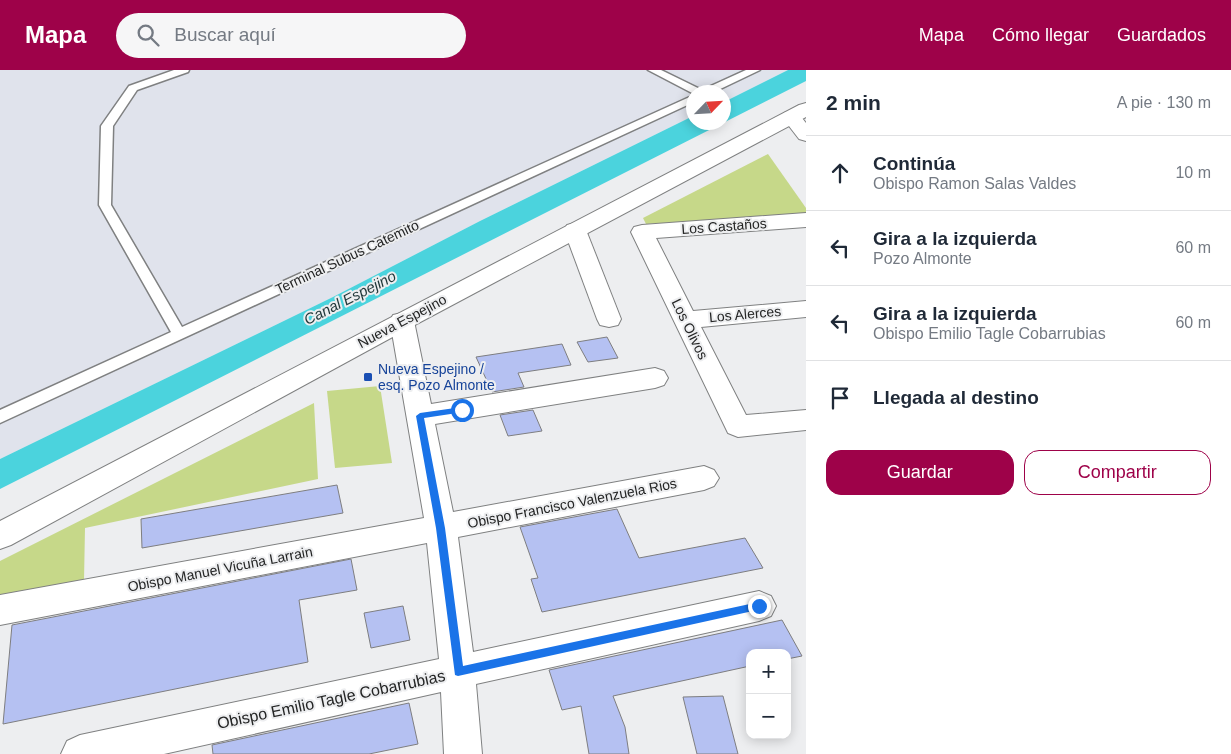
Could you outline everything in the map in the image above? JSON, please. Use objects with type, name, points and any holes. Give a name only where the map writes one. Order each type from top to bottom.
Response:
[{"type":"street","name":"Nueva Espejino","points":[[0,536],[575,230],[801,120]]},
{"type":"street","name":"Los Castaños","points":[[642,232],[806,220]]},
{"type":"street","points":[[575,230],[609,319]]},
{"type":"street","name":"Los Olivos","points":[[642,232],[738,426],[806,420]]},
{"type":"street","name":"Los Alerces","points":[[685,320],[806,309]]},
{"type":"street","points":[[402,321],[440,528],[458,672],[463,754]]},
{"type":"street","points":[[420,416],[655,378]]},
{"type":"street","name":"Obispo Francisco Valenzuela Rios","points":[[440,528],[704,478]]},
{"type":"street","name":"Obispo Manuel Vicuña Larrain","points":[[0,610],[440,528]]},
{"type":"street","name":"Obispo Emilio Tagle Cobarrubias","points":[[80,754],[759,606]]},
{"type":"lane","points":[[179,334],[105,205],[107,126],[132,88],[184,70]]},
{"type":"lane","points":[[653,70],[686,86]]},
{"type":"lane","points":[[722,85],[755,70]]},
{"type":"lane","name":"Terminal Subus Catemito","points":[[0,417],[686,102]]},
{"type":"shaded area","points":[[0,70],[788,70],[731,98],[731,85],[686,85],[686,119],[480,221],[333,297],[0,459]]},
{"type":"green space","points":[[768,154],[806,208],[806,215],[646,224],[643,218]]},
{"type":"green space","points":[[380,386],[392,463],[335,468],[327,391]]},
{"type":"green space","points":[[314,403],[318,479],[85,528],[84,581],[0,601],[0,561]]},
{"type":"water","points":[[788,70],[806,70],[806,81],[731,119],[731,98]]},
{"type":"water","name":"Canal Espejino","points":[[686,119],[686,130],[709,130],[0,489],[0,459],[333,297],[480,221]]},
{"type":"building","points":[[607,337],[618,358],[588,362],[577,342]]},
{"type":"building","points":[[562,344],[571,365],[518,373],[524,387],[492,392],[476,357]]},
{"type":"building","points":[[533,410],[542,431],[508,436],[500,415]]},
{"type":"building","points":[[337,485],[343,513],[142,548],[141,519]]},
{"type":"building","points":[[617,509],[639,558],[745,538],[763,568],[542,612],[531,579],[538,578],[520,527]]},
{"type":"building","points":[[351,559],[357,590],[299,600],[308,662],[3,724],[12,625]]},
{"type":"building","points":[[403,606],[410,640],[371,648],[364,613]]},
{"type":"building","points":[[782,620],[802,656],[791,658],[791,649],[746,649],[746,667],[613,696],[625,727],[629,754],[589,754],[581,706],[562,710],[549,670]]},
{"type":"building","points":[[723,696],[738,754],[697,754],[683,697]]},
{"type":"building","points":[[409,703],[418,744],[369,754],[213,754],[212,745]]},
{"type":"place","name":"Nueva Espejino / esq. Pozo Almonte","points":[[368,377]]},
{"type":"route","points":[[462,410],[420,416],[440,528],[458,672],[759,606]]}]
